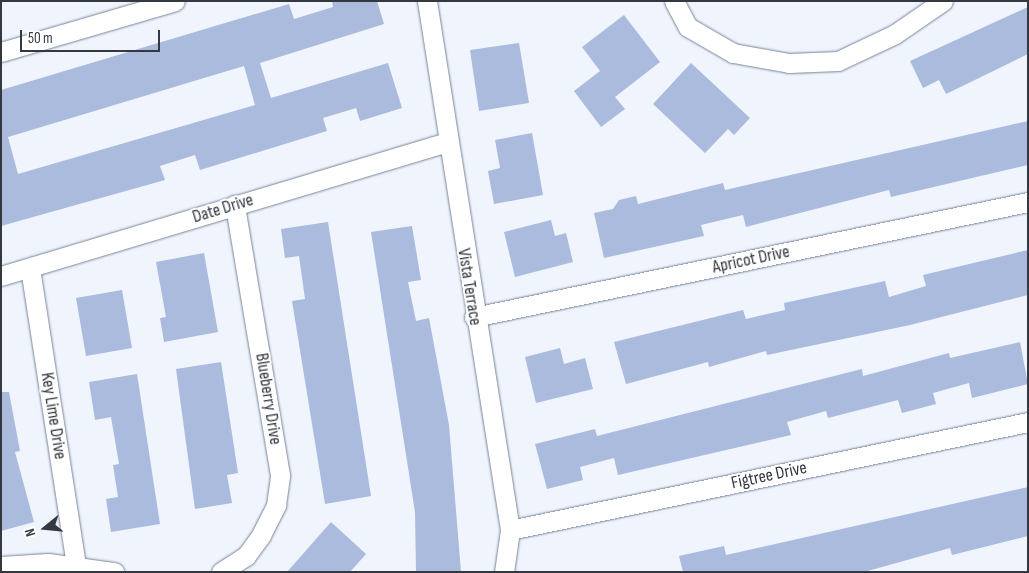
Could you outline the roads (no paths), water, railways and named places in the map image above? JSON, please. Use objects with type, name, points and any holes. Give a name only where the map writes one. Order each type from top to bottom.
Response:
[{"type":"street","points":[[1,52],[175,1]]},
{"type":"street","name":"Vista Terrace","points":[[427,1],[445,143],[510,530],[504,572]]},
{"type":"street","points":[[674,1],[688,27],[733,53],[789,64],[838,61],[895,34],[943,1]]},
{"type":"street","name":"Date Drive","points":[[1,276],[445,143]]},
{"type":"street","name":"Apricot Drive","points":[[474,317],[1028,202]]},
{"type":"street","name":"Blueberry Drive","points":[[220,572],[246,556],[261,535],[276,505],[280,474],[234,205]]},
{"type":"street","name":"Key Lime Drive","points":[[30,268],[76,565]]},
{"type":"street","name":"Figtree Drive","points":[[510,530],[1028,422]]},
{"type":"street","points":[[1,566],[76,565],[114,572]]}]
